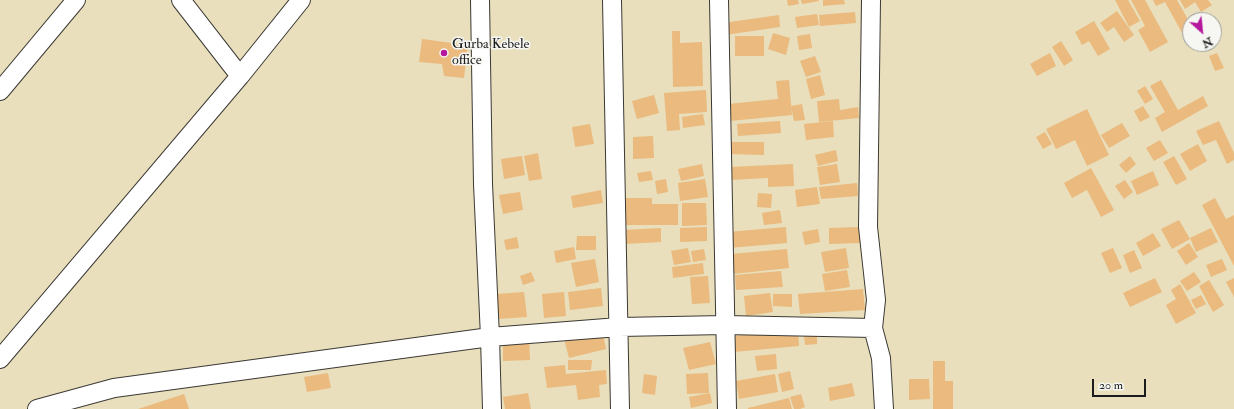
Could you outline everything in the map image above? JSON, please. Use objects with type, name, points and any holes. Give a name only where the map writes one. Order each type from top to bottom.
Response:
[{"type":"street","points":[[0,91],[76,0]]},
{"type":"street","points":[[181,0],[240,76]]},
{"type":"street","points":[[1,354],[240,76],[301,0]]},
{"type":"street","points":[[480,0],[483,184],[492,409]]},
{"type":"street","points":[[612,0],[620,409]]},
{"type":"street","points":[[720,0],[727,409]]},
{"type":"street","points":[[872,0],[868,228],[876,300],[873,328],[881,358],[884,409]]},
{"type":"street","points":[[38,409],[114,388],[490,337],[619,327],[725,325],[873,328]]},
{"type":"building","points":[[787,0],[798,0],[799,4],[788,6]]},
{"type":"building","points":[[801,0],[819,0],[819,1],[802,4]]},
{"type":"building","points":[[823,0],[844,0],[845,4],[823,6]]},
{"type":"building","points":[[1115,0],[1128,0],[1140,21],[1129,27]]},
{"type":"building","points":[[1131,0],[1145,0],[1168,42],[1150,52],[1138,30],[1145,26]]},
{"type":"building","points":[[1153,0],[1177,0],[1184,12],[1182,12],[1182,33],[1165,2],[1156,6]]},
{"type":"building","points":[[1180,0],[1208,0],[1212,5],[1201,12],[1195,2],[1185,9]]},
{"type":"building","points":[[1117,11],[1134,35],[1124,42],[1114,27],[1107,32],[1100,23]]},
{"type":"building","points":[[855,12],[856,23],[820,26],[819,15]]},
{"type":"building","points":[[817,14],[819,25],[797,28],[795,17]]},
{"type":"building","points":[[779,15],[780,27],[725,35],[723,23]]},
{"type":"building","points":[[1094,21],[1110,49],[1098,56],[1089,41],[1082,45],[1075,32]]},
{"type":"building","points":[[672,31],[680,31],[680,43],[702,42],[703,86],[673,87]]},
{"type":"building","points":[[773,33],[790,38],[786,55],[768,49]]},
{"type":"building","points":[[810,34],[812,48],[799,50],[797,36]]},
{"type":"building","points":[[735,36],[764,36],[764,56],[735,56]]},
{"type":"building","name":"Gurba Kebele office","points":[[422,39],[468,45],[464,78],[444,76],[442,64],[419,62]]},
{"type":"building","points":[[1061,41],[1073,60],[1064,66],[1052,47]]},
{"type":"building","points":[[1050,53],[1056,66],[1037,76],[1030,64]]},
{"type":"building","points":[[1217,53],[1224,68],[1215,71],[1209,56]]},
{"type":"building","points":[[815,56],[821,72],[806,77],[800,61]]},
{"type":"building","points":[[820,75],[825,95],[811,99],[806,79]]},
{"type":"building","points":[[789,80],[792,115],[730,121],[728,104],[778,99],[776,81]]},
{"type":"building","points":[[1161,80],[1178,110],[1203,96],[1208,106],[1162,132],[1155,118],[1165,112],[1150,86]]},
{"type":"building","points":[[1145,86],[1153,99],[1145,104],[1137,91]]},
{"type":"building","points":[[706,90],[707,112],[679,114],[680,130],[667,131],[664,93]]},
{"type":"building","points":[[654,95],[659,113],[637,119],[632,101]]},
{"type":"building","points":[[839,99],[840,110],[858,107],[859,118],[819,122],[817,101]]},
{"type":"building","points":[[802,104],[805,120],[794,121],[791,106]]},
{"type":"building","points":[[1143,106],[1150,117],[1140,122],[1134,111]]},
{"type":"building","points":[[1087,109],[1109,155],[1087,166],[1075,140],[1056,149],[1046,129]]},
{"type":"building","points":[[703,114],[705,125],[683,128],[682,117]]},
{"type":"building","points":[[780,121],[781,133],[738,136],[737,124]]},
{"type":"building","points":[[833,121],[834,137],[806,140],[804,124]]},
{"type":"building","points":[[1219,121],[1234,153],[1234,160],[1227,164],[1216,140],[1203,145],[1196,131]]},
{"type":"building","points":[[1122,123],[1130,136],[1109,148],[1101,135]]},
{"type":"building","points":[[590,124],[594,144],[575,147],[572,127]]},
{"type":"building","points":[[1045,132],[1052,144],[1043,149],[1036,137]]},
{"type":"building","points":[[653,136],[654,158],[633,159],[633,137]]},
{"type":"building","points":[[1160,140],[1168,153],[1154,161],[1146,148]]},
{"type":"building","points":[[726,142],[764,142],[764,155],[726,154]]},
{"type":"building","points":[[1198,144],[1207,161],[1190,171],[1180,154]]},
{"type":"building","points":[[836,150],[838,161],[818,166],[815,155]]},
{"type":"building","points":[[538,153],[542,179],[529,181],[524,156]]},
{"type":"building","points":[[522,156],[525,175],[504,179],[501,159]]},
{"type":"building","points":[[1130,156],[1136,164],[1126,173],[1119,165]]},
{"type":"building","points":[[1174,156],[1187,179],[1176,185],[1163,162]]},
{"type":"building","points":[[702,164],[704,176],[681,181],[678,169]]},
{"type":"building","points":[[793,164],[794,186],[768,187],[768,178],[730,180],[729,167]]},
{"type":"building","points":[[837,164],[840,182],[820,185],[817,167]]},
{"type":"building","points":[[1091,168],[1114,210],[1101,217],[1087,190],[1072,198],[1064,183]]},
{"type":"building","points":[[651,171],[653,180],[639,182],[637,173]]},
{"type":"building","points":[[1153,171],[1159,185],[1137,195],[1131,181]]},
{"type":"building","points":[[666,179],[668,192],[657,194],[655,181]]},
{"type":"building","points":[[705,179],[708,197],[680,201],[678,183]]},
{"type":"building","points":[[1125,180],[1133,192],[1124,199],[1115,186]]},
{"type":"building","points":[[857,183],[858,196],[821,199],[819,187]]},
{"type":"building","points":[[817,187],[820,204],[797,207],[795,190]]},
{"type":"building","points":[[601,190],[603,203],[573,208],[571,196]]},
{"type":"building","points":[[520,192],[523,210],[503,214],[499,195]]},
{"type":"building","points":[[758,193],[772,194],[771,208],[757,207]]},
{"type":"building","points":[[623,198],[652,198],[652,204],[678,204],[678,225],[623,225]]},
{"type":"building","points":[[1215,198],[1226,219],[1234,215],[1234,266],[1202,205]]},
{"type":"building","points":[[682,203],[706,203],[707,225],[682,226]]},
{"type":"building","points":[[780,210],[782,223],[764,225],[762,213]]},
{"type":"building","points":[[1179,220],[1190,239],[1172,249],[1161,229]]},
{"type":"building","points":[[707,227],[707,241],[680,242],[680,228]]},
{"type":"building","points":[[786,227],[787,243],[729,248],[728,232]]},
{"type":"building","points":[[860,227],[860,243],[829,244],[829,228]]},
{"type":"building","points":[[661,228],[661,242],[624,244],[623,230]]},
{"type":"building","points":[[1211,228],[1218,242],[1196,252],[1190,238]]},
{"type":"building","points":[[818,229],[820,242],[805,245],[802,232]]},
{"type":"building","points":[[1153,233],[1161,246],[1143,256],[1136,243]]},
{"type":"building","points":[[577,236],[596,236],[596,250],[576,250]]},
{"type":"building","points":[[517,237],[519,248],[506,250],[504,240]]},
{"type":"building","points":[[1189,243],[1198,257],[1186,265],[1177,251]]},
{"type":"building","points":[[574,247],[576,259],[556,263],[554,251]]},
{"type":"building","points":[[688,248],[691,262],[674,265],[671,251]]},
{"type":"building","points":[[846,248],[849,268],[825,272],[821,252]]},
{"type":"building","points":[[1113,248],[1122,268],[1110,273],[1101,253]]},
{"type":"building","points":[[704,249],[706,260],[693,262],[691,251]]},
{"type":"building","points":[[787,249],[789,268],[733,274],[731,254]]},
{"type":"building","points":[[1134,250],[1142,268],[1130,273],[1123,255]]},
{"type":"building","points":[[595,259],[599,282],[576,287],[571,263]]},
{"type":"building","points":[[1222,259],[1227,270],[1211,277],[1206,265]]},
{"type":"building","points":[[703,263],[704,274],[673,278],[672,267]]},
{"type":"building","points":[[847,270],[850,287],[825,291],[822,274]]},
{"type":"building","points":[[781,271],[783,287],[736,290],[735,275]]},
{"type":"building","points":[[531,272],[535,281],[523,285],[520,276]]},
{"type":"building","points":[[1194,272],[1201,282],[1187,291],[1180,281]]},
{"type":"building","points":[[708,276],[710,303],[692,304],[690,277]]},
{"type":"building","points":[[1155,278],[1162,292],[1130,307],[1123,293]]},
{"type":"building","points":[[1234,278],[1234,297],[1226,282]]},
{"type":"building","points":[[1209,280],[1224,305],[1213,312],[1199,286]]},
{"type":"building","points":[[1180,284],[1196,313],[1176,324],[1166,305],[1176,299],[1171,290]]},
{"type":"building","points":[[601,288],[603,306],[570,310],[568,292]]},
{"type":"building","points":[[863,289],[865,310],[800,314],[798,294]]},
{"type":"building","points":[[524,292],[527,317],[498,319],[496,294]]},
{"type":"building","points":[[564,292],[566,316],[544,318],[542,294]]},
{"type":"building","points":[[770,293],[773,312],[746,316],[744,296]]},
{"type":"building","points":[[773,294],[792,294],[792,307],[773,306]]},
{"type":"building","points":[[1201,295],[1206,304],[1196,309],[1191,300]]},
{"type":"building","points":[[602,330],[606,349],[569,358],[564,339]]},
{"type":"building","points":[[798,330],[799,346],[734,352],[732,336]]},
{"type":"building","points":[[804,335],[817,335],[817,344],[805,345]]},
{"type":"building","points":[[529,338],[530,360],[503,361],[503,339]]},
{"type":"building","points":[[710,342],[716,364],[689,370],[683,348]]},
{"type":"building","points":[[776,354],[777,369],[757,371],[755,356]]},
{"type":"building","points":[[568,360],[592,360],[591,370],[568,370]]},
{"type":"building","points":[[933,361],[945,361],[945,381],[953,381],[953,409],[933,409]]},
{"type":"building","points":[[565,365],[566,374],[606,370],[607,384],[599,385],[600,397],[578,400],[576,385],[547,388],[544,367]]},
{"type":"building","points":[[790,371],[794,389],[782,392],[778,374]]},
{"type":"building","points":[[328,373],[331,388],[307,392],[304,377]]},
{"type":"building","points":[[708,373],[709,393],[687,394],[686,374]]},
{"type":"building","points":[[644,374],[657,376],[655,395],[642,393]]},
{"type":"building","points":[[775,374],[778,392],[739,399],[736,381]]},
{"type":"building","points":[[909,379],[929,379],[930,399],[909,400]]},
{"type":"building","points":[[852,383],[855,396],[830,401],[828,388]]},
{"type":"building","points":[[528,393],[531,409],[505,409],[503,397]]},
{"type":"building","points":[[710,393],[712,403],[691,408],[689,397]]},
{"type":"building","points":[[184,394],[189,409],[138,409]]},
{"type":"building","points":[[801,394],[805,407],[794,409],[790,397]]},
{"type":"building","points":[[789,398],[792,409],[748,409],[748,408]]},
{"type":"place","name":"Gurba Kebele office","points":[[444,53]]}]
